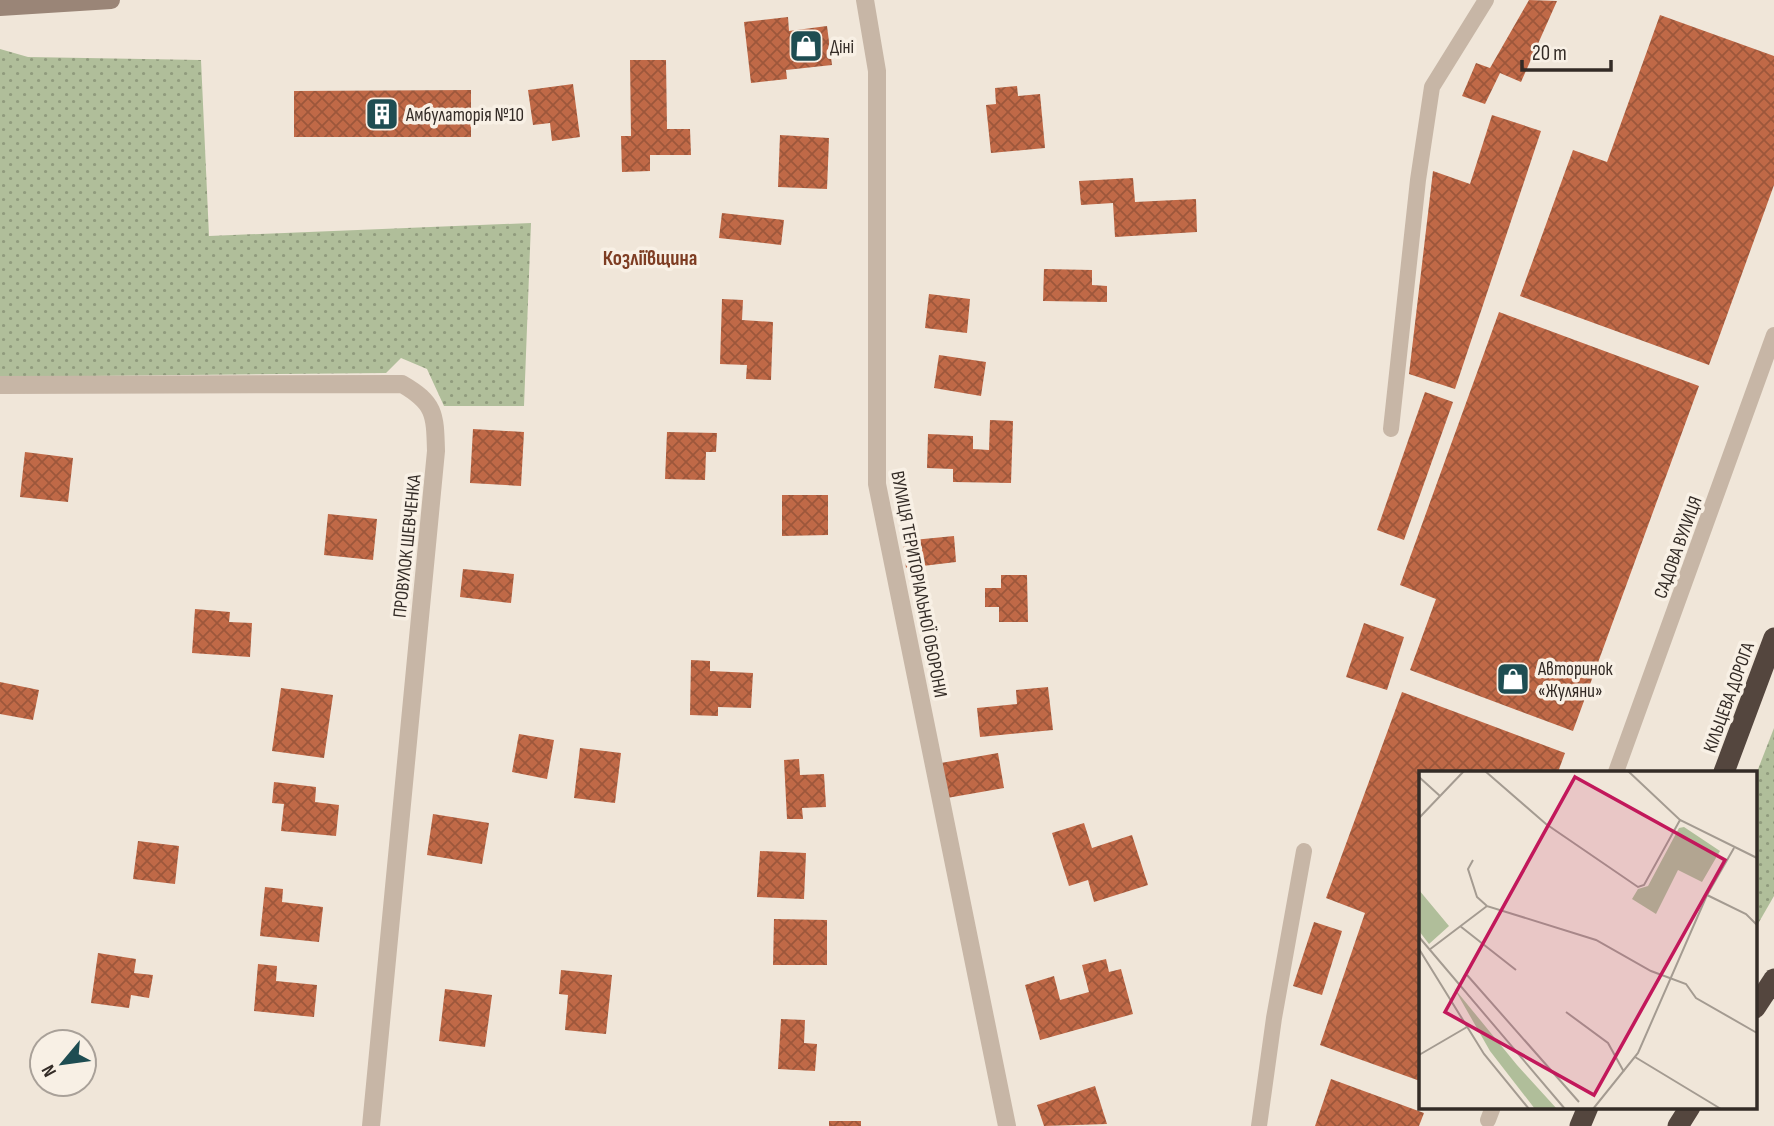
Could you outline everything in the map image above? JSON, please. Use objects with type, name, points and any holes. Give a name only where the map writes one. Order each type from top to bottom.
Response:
[{"type":"highway","name":"КІЛЬЦЕВА ДОРОГА","points":[[1724,771],[1774,638]]},
{"type":"highway","points":[[1756,1006],[1774,979]]},
{"type":"highway","points":[[1580,1126],[1588,1108]]},
{"type":"highway","points":[[1678,1126],[1689,1108]]},
{"type":"street","points":[[0,7],[111,0]]},
{"type":"street","name":"ВУЛИЦЯ ТЕРИТОРІАЛЬНОЇ ОБОРОНИ","points":[[865,0],[877,71],[877,484],[1007,1126]]},
{"type":"street","name":"ПРОВУЛОК ШЕВЧЕНКА","points":[[0,384],[402,384],[422,396],[435,415],[435,465],[370,1126]]},
{"type":"lane","points":[[1391,429],[1418,180],[1432,87],[1486,0]]},
{"type":"lane","name":"САДОВА ВУЛИЦЯ","points":[[1616,771],[1774,335]]},
{"type":"lane","points":[[1259,1126],[1274,1018],[1304,851]]},
{"type":"green space","points":[[0,49],[28,57],[201,60],[209,236],[531,223],[524,406],[444,406],[427,369],[401,358],[386,373],[0,377]]},
{"type":"green space","points":[[1774,728],[1774,896],[1756,927],[1756,774]]},
{"type":"building","points":[[1529,0],[1557,1],[1521,82],[1500,73],[1485,104],[1462,96],[1476,63],[1490,68]]},
{"type":"building","points":[[1660,15],[1774,56],[1774,185],[1709,365],[1520,296],[1573,150],[1607,162]]},
{"type":"building","points":[[788,17],[789,31],[827,26],[832,65],[786,70],[787,79],[751,83],[744,22]]},
{"type":"building","points":[[630,60],[666,60],[667,129],[690,129],[691,155],[650,155],[650,171],[622,172],[621,136],[631,136]]},
{"type":"building","points":[[573,84],[580,137],[552,141],[550,123],[533,125],[528,90]]},
{"type":"building","points":[[1017,86],[1018,96],[1040,94],[1045,148],[991,153],[986,105],[996,104],[995,88]]},
{"type":"building","name":"Амбулаторія №10","points":[[471,90],[471,137],[294,137],[294,91]]},
{"type":"building","points":[[1492,115],[1541,131],[1455,389],[1409,374],[1433,171],[1470,184]]},
{"type":"building","points":[[780,135],[829,138],[827,189],[778,187]]},
{"type":"building","points":[[1133,178],[1135,202],[1196,199],[1197,232],[1115,237],[1113,203],[1081,205],[1079,181]]},
{"type":"building","points":[[722,213],[784,220],[781,245],[719,238]]},
{"type":"building","points":[[1044,269],[1092,270],[1092,285],[1107,286],[1107,302],[1043,301]]},
{"type":"building","points":[[929,294],[970,299],[967,333],[925,328]]},
{"type":"building","points":[[722,299],[743,300],[742,320],[773,322],[771,380],[746,379],[747,365],[720,364]]},
{"type":"building","points":[[1499,312],[1699,386],[1573,731],[1410,670],[1436,599],[1400,585]]},
{"type":"building","points":[[939,355],[986,362],[981,396],[934,388]]},
{"type":"building","points":[[1425,392],[1453,402],[1404,540],[1377,530]]},
{"type":"building","points":[[990,420],[1013,421],[1011,483],[953,482],[953,469],[927,468],[928,434],[973,436],[973,449],[989,450]]},
{"type":"building","points":[[473,429],[524,432],[521,486],[470,483]]},
{"type":"building","points":[[667,432],[717,433],[716,452],[706,452],[705,480],[665,479]]},
{"type":"building","points":[[25,452],[73,458],[68,502],[20,497]]},
{"type":"building","points":[[782,495],[828,495],[828,535],[782,536]]},
{"type":"building","points":[[328,514],[377,519],[373,560],[324,555]]},
{"type":"building","points":[[954,536],[956,562],[906,568],[903,541]]},
{"type":"building","points":[[463,569],[514,574],[511,603],[460,597]]},
{"type":"building","points":[[1001,575],[1027,575],[1028,622],[999,622],[999,607],[985,607],[985,588],[1001,588]]},
{"type":"building","points":[[195,609],[230,612],[229,622],[252,623],[250,657],[192,653]]},
{"type":"building","points":[[1364,623],[1404,637],[1387,690],[1346,677]]},
{"type":"building","points":[[691,660],[710,661],[710,671],[753,673],[751,708],[718,707],[718,716],[690,715]]},
{"type":"building","points":[[0,682],[39,690],[33,720],[0,714]]},
{"type":"building","points":[[1048,687],[1053,730],[980,737],[977,708],[1017,704],[1016,690]]},
{"type":"building","points":[[281,688],[333,695],[324,758],[272,751]]},
{"type":"building","points":[[1402,692],[1565,753],[1558,771],[1419,771],[1419,1081],[1320,1045],[1365,913],[1326,898]]},
{"type":"building","points":[[519,734],[554,740],[547,779],[512,772]]},
{"type":"building","points":[[580,748],[621,753],[615,803],[574,798]]},
{"type":"building","points":[[998,753],[1004,788],[947,798],[941,763]]},
{"type":"building","points":[[799,759],[800,775],[824,774],[826,807],[802,808],[803,819],[787,819],[784,760]]},
{"type":"building","points":[[274,782],[316,787],[315,802],[339,805],[336,836],[281,831],[284,804],[272,803]]},
{"type":"building","points":[[433,814],[489,823],[482,864],[427,855]]},
{"type":"building","points":[[1084,823],[1092,848],[1132,835],[1148,885],[1094,902],[1088,880],[1069,886],[1052,833]]},
{"type":"building","points":[[138,841],[179,846],[175,884],[133,879]]},
{"type":"building","points":[[760,851],[806,853],[804,899],[757,897]]},
{"type":"building","points":[[265,887],[283,889],[282,902],[323,907],[319,942],[260,936]]},
{"type":"building","points":[[774,919],[827,920],[827,965],[773,965]]},
{"type":"building","points":[[1314,922],[1342,931],[1322,995],[1293,986]]},
{"type":"building","points":[[98,953],[136,959],[134,973],[153,975],[149,998],[131,995],[129,1008],[91,1003]]},
{"type":"building","points":[[1106,959],[1109,972],[1121,969],[1133,1014],[1040,1040],[1025,985],[1054,976],[1060,1000],[1089,992],[1082,965]]},
{"type":"building","points":[[258,964],[277,966],[276,981],[317,985],[314,1017],[254,1011]]},
{"type":"building","points":[[561,970],[612,975],[606,1034],[565,1030],[568,995],[559,994]]},
{"type":"building","points":[[445,989],[492,995],[485,1047],[439,1041]]},
{"type":"building","points":[[781,1019],[805,1020],[804,1043],[817,1044],[815,1071],[778,1069]]},
{"type":"building","points":[[1331,1079],[1424,1113],[1419,1126],[1315,1126]]},
{"type":"building","points":[[1095,1086],[1107,1124],[1044,1126],[1037,1105]]},
{"type":"building","points":[[829,1121],[861,1121],[861,1126],[829,1126]]},
{"type":"place","name":"Діні","points":[[806,46]]},
{"type":"place","name":"Амбулаторія №10","points":[[382,114]]},
{"type":"place","name":"Авторинок «Жуляни»","points":[[1513,679]]},
{"type":"district","name":"Козліївщина","points":[[650,258]]}]
